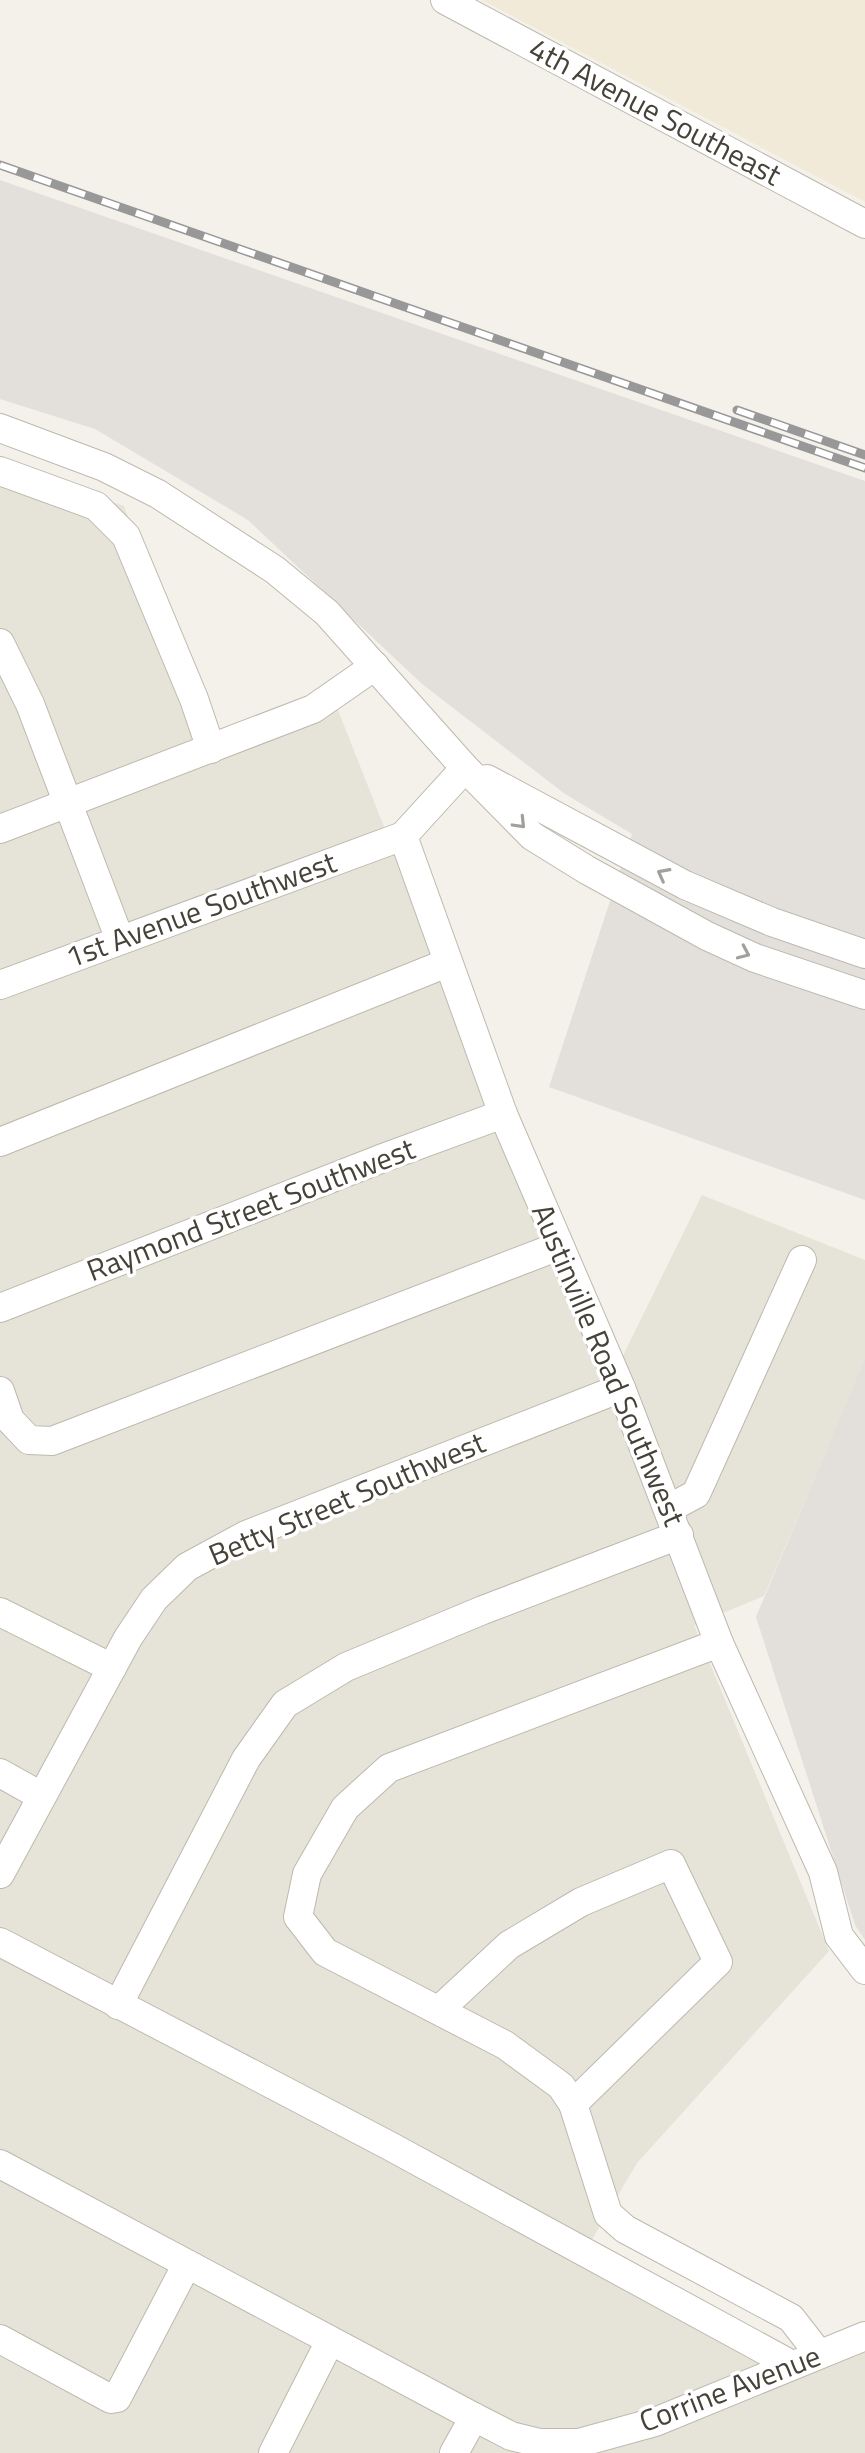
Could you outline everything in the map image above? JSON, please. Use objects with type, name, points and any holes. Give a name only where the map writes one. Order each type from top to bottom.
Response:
[{"type":"street","name":"4th Avenue Southeast","points":[[445,0],[865,224]]},
{"type":"street","points":[[0,428],[104,467],[158,494],[241,546],[327,613],[465,768],[532,836],[707,936],[755,958],[865,995]]},
{"type":"street","points":[[0,471],[96,506],[126,536],[194,699],[211,749]]},
{"type":"street","points":[[0,643],[30,704],[120,940]]},
{"type":"street","points":[[0,829],[313,709],[375,666]]},
{"type":"street","points":[[403,836],[465,768]]},
{"type":"street","points":[[465,768],[685,885],[772,922],[865,954]]},
{"type":"street","name":"1st Avenue Southwest","points":[[0,985],[403,836]]},
{"type":"street","name":"Austinville Road Southwest","points":[[403,836],[503,1114],[621,1388],[719,1643],[823,1872],[839,1936],[865,1970]]},
{"type":"street","points":[[0,1142],[447,963]]},
{"type":"street","name":"Raymond Street Southwest","points":[[0,1308],[503,1114]]},
{"type":"street","points":[[0,1391],[10,1420],[29,1440],[52,1441],[559,1246]]},
{"type":"street","points":[[668,1509],[696,1494],[802,1260]]},
{"type":"street","name":"Betty Street Southwest","points":[[0,1874],[112,1668],[154,1599],[187,1567],[246,1535],[621,1388]]},
{"type":"street","points":[[118,2005],[246,1759],[285,1704],[346,1667],[483,1610],[679,1535]]},
{"type":"street","points":[[0,1612],[112,1668]]},
{"type":"street","points":[[719,1643],[389,1768],[345,1808],[307,1874],[298,1917],[325,1952],[505,2045],[561,2086],[573,2104],[608,2214],[625,2229],[791,2318],[819,2354]]},
{"type":"street","points":[[0,1773],[41,1796]]},
{"type":"street","points":[[439,2010],[509,1945],[581,1902],[671,1864],[718,1962],[573,2104]]},
{"type":"street","points":[[0,1942],[388,2145],[792,2365]]},
{"type":"street","name":"Corrine Avenue","points":[[0,2164],[474,2417],[511,2436],[540,2443],[579,2443],[655,2422],[865,2336]]},
{"type":"street","points":[[0,2339],[111,2399],[117,2398],[187,2264]]},
{"type":"street","points":[[273,2453],[330,2341]]},
{"type":"street","points":[[454,2453],[474,2417]]},
{"type":"shaded area","points":[[482,0],[865,0],[865,202]]},
{"type":"shaded area","points":[[0,180],[865,481],[865,1200],[549,1087],[632,834],[565,794],[422,684],[248,520],[95,429],[0,399]]},
{"type":"shaded area","points":[[0,461],[124,506],[218,754],[336,705],[606,1390],[702,1195],[865,1260],[865,1361],[764,1596],[694,1625],[829,1951],[637,2163],[580,2260],[798,2377],[865,2349],[865,2453],[0,2453]]},
{"type":"shaded area","points":[[865,1359],[865,1940],[855,1925],[756,1617]]},
{"type":"railway","points":[[0,165],[865,468]]},
{"type":"railway","points":[[737,410],[865,455]]}]
